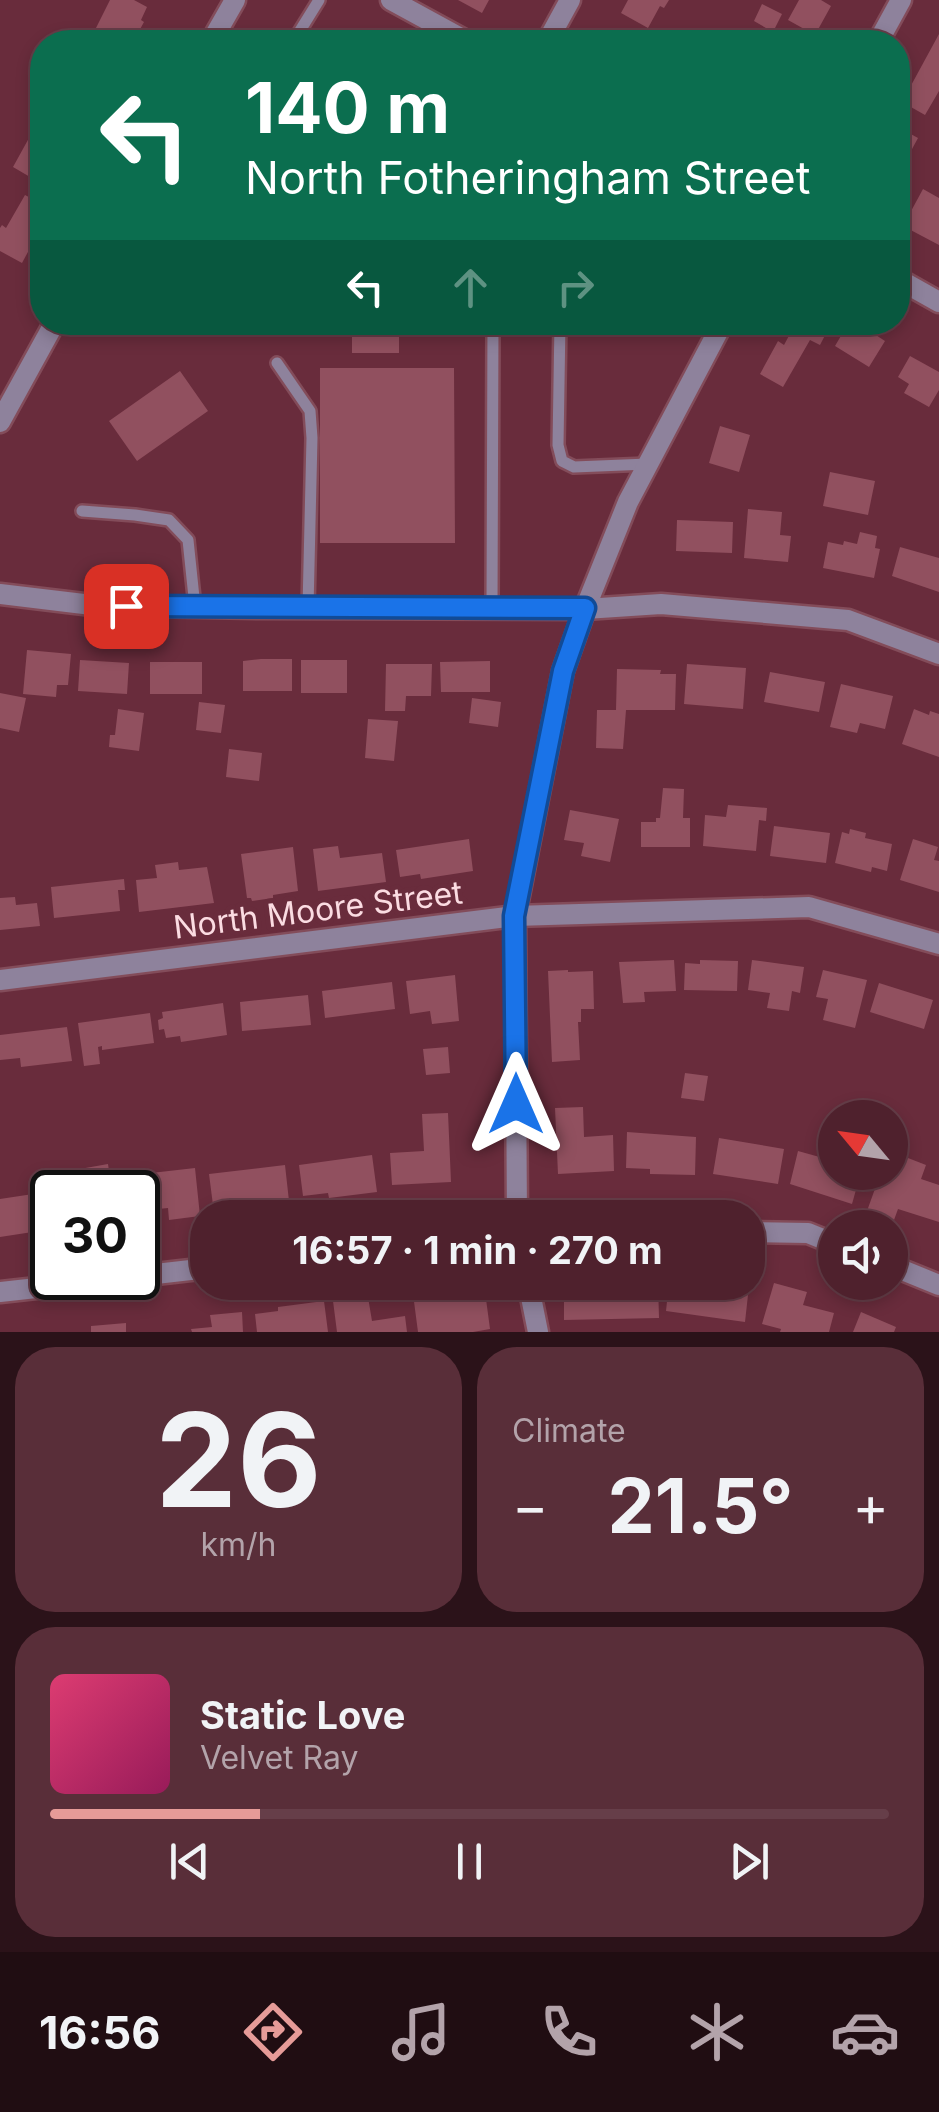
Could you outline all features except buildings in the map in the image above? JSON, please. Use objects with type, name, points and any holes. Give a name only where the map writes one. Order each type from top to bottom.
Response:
[{"type":"street","points":[[218,30],[235,0]]},
{"type":"street","points":[[391,0],[446,30]]},
{"type":"street","points":[[554,30],[570,0]]},
{"type":"street","points":[[885,30],[901,0]]},
{"type":"street","points":[[910,285],[939,302]]},
{"type":"street","points":[[0,422],[48,335]]},
{"type":"street","points":[[517,1200],[514,916],[563,671],[628,502],[716,335]]},
{"type":"street","points":[[0,594],[92,605],[195,607],[585,608],[661,604],[848,620],[939,654]]},
{"type":"street","name":"North Moore Street","points":[[0,980],[514,916],[809,907],[939,944]]},
{"type":"street","points":[[765,1232],[808,1233],[818,1237]]},
{"type":"street","points":[[160,1273],[190,1270]]},
{"type":"street","points":[[908,1273],[939,1285]]},
{"type":"street","points":[[0,1292],[30,1289]]},
{"type":"street","points":[[532,1300],[538,1332]]},
{"type":"lane","points":[[300,30],[319,0]]},
{"type":"lane","points":[[429,21],[434,30]]},
{"type":"lane","points":[[492,608],[493,335]]},
{"type":"lane","points":[[560,335],[558,446],[562,462],[574,468],[648,464]]},
{"type":"lane","points":[[277,362],[310,411],[308,608]]},
{"type":"lane","points":[[82,511],[169,520],[188,540],[195,607]]},
{"type":"route","points":[[126,606],[585,608],[563,671],[514,916],[516,1104]]}]
